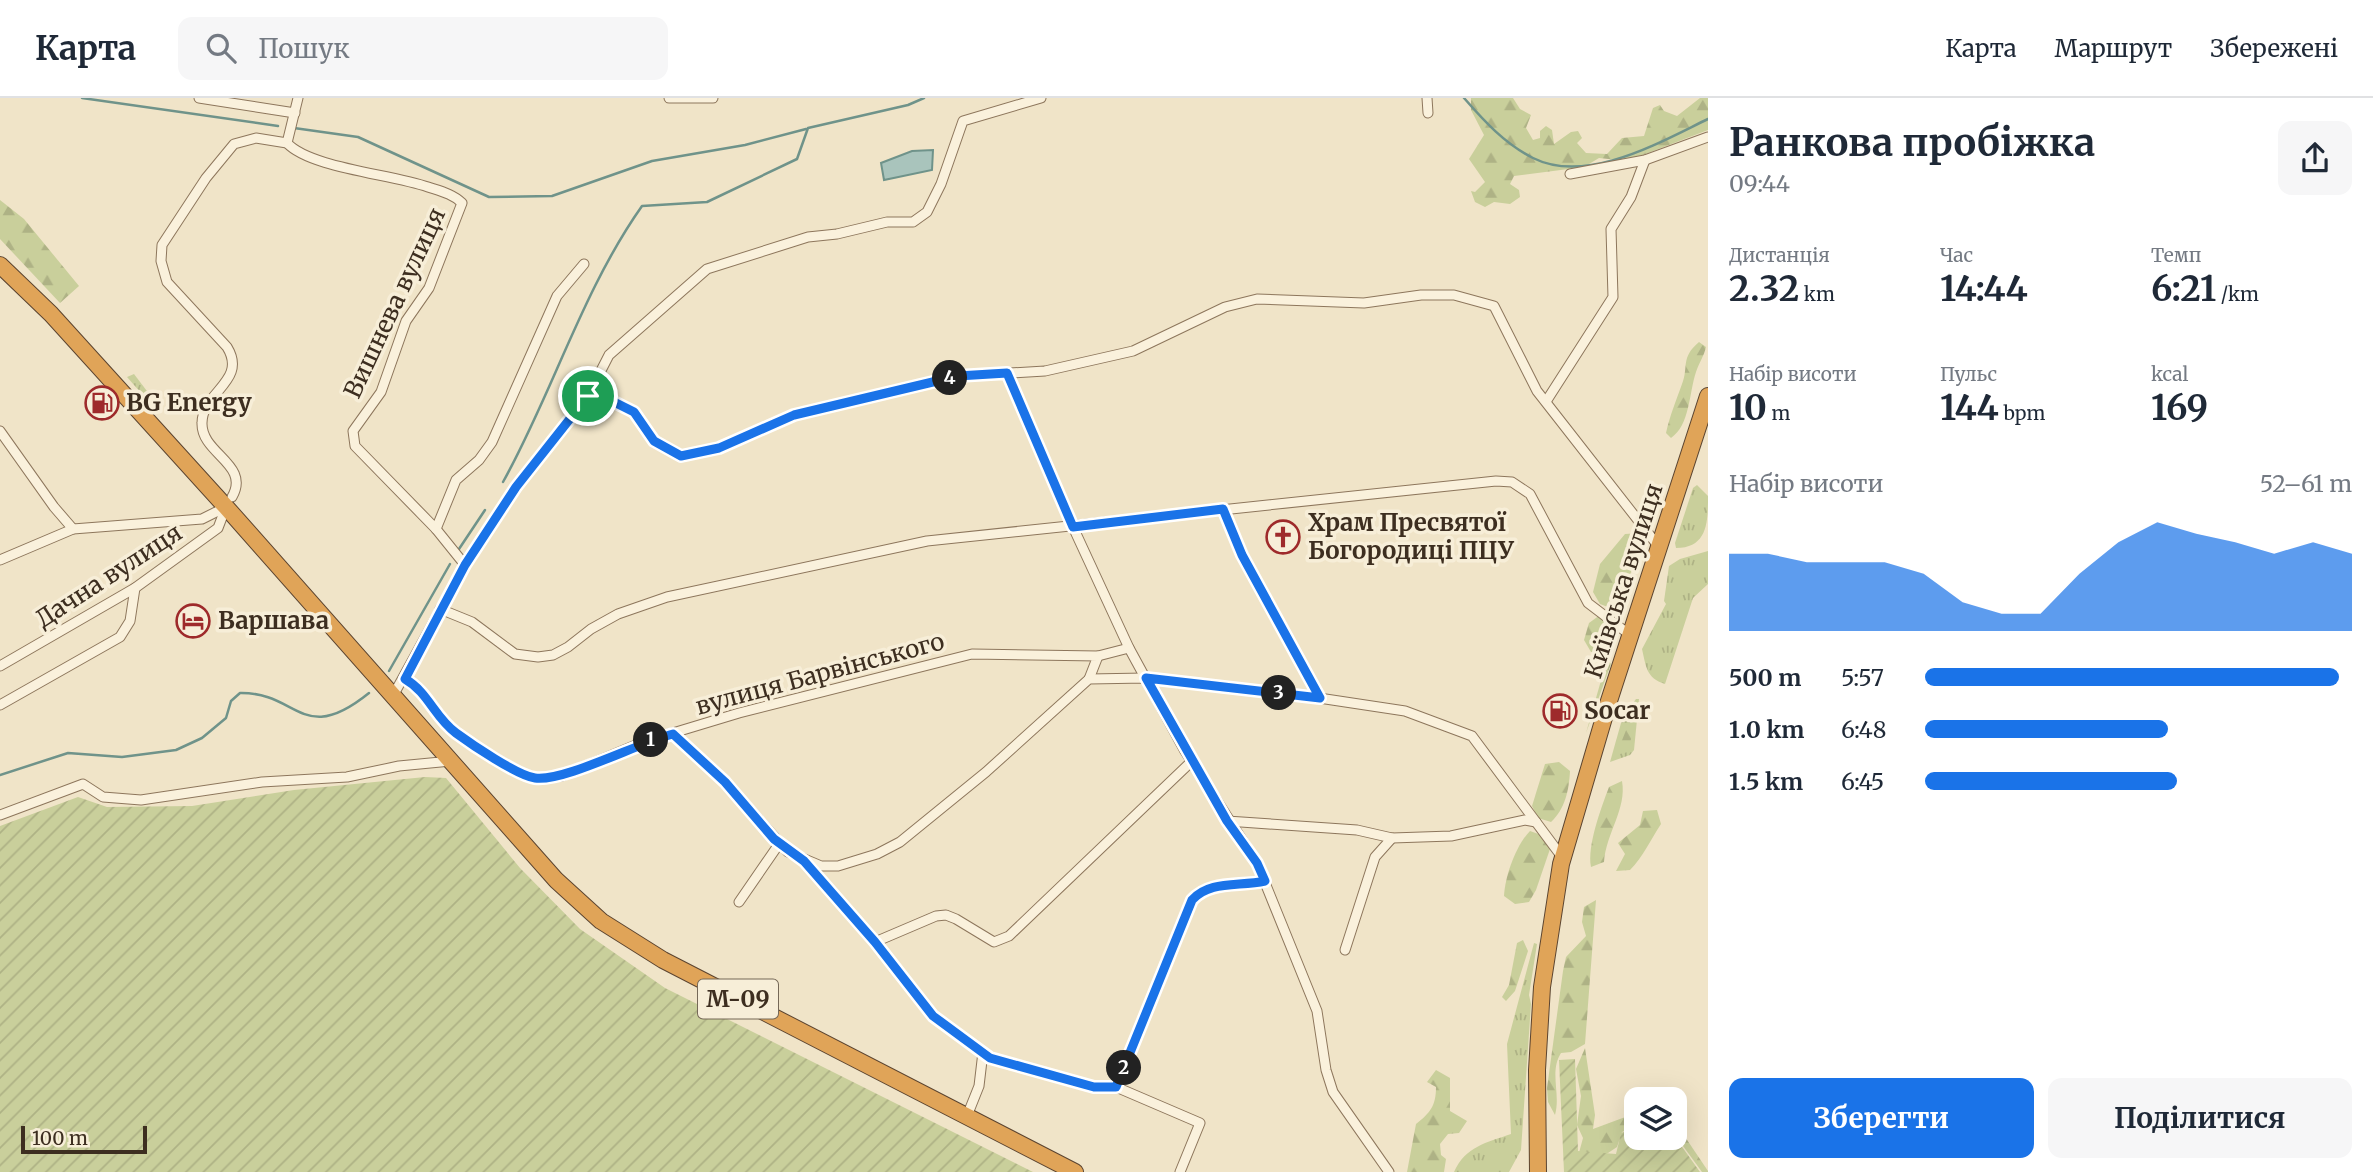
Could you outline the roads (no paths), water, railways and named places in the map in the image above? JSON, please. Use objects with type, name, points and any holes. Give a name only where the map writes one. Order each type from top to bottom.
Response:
[{"type":"highway","name":"М-09","points":[[0,265],[51,314],[229,502],[450,761],[556,880],[623,937],[1074,1172]]},
{"type":"highway","name":"Київська вулиця","points":[[1538,1172],[1537,1070],[1545,963],[1562,857],[1630,635],[1708,396]]},
{"type":"street","points":[[199,98],[295,113]]},
{"type":"street","points":[[0,561],[73,529],[202,519],[229,502],[237,487],[236,475],[207,441],[201,425],[209,404],[231,375],[233,358],[227,347],[167,282],[161,253],[164,238],[230,148],[256,138],[287,143],[298,98]]},
{"type":"street","points":[[669,98],[713,98]]},
{"type":"street","points":[[394,694],[405,679],[465,565],[516,487],[588,396],[610,355],[707,269],[808,237],[837,234],[887,222],[913,222],[926,212],[941,184],[963,121],[1041,98]]},
{"type":"street","points":[[1427,98],[1428,113]]},
{"type":"street","points":[[1570,174],[1646,160],[1708,137]]},
{"type":"street","name":"Вишнева вулиця","points":[[287,143],[313,160],[399,177],[447,193],[462,203],[429,288],[407,321],[381,392],[354,431],[355,446],[368,462],[436,529]]},
{"type":"street","points":[[1547,400],[1613,297],[1615,283],[1611,229],[1630,197],[1646,160]]},
{"type":"street","points":[[465,565],[436,529],[456,480],[479,460],[492,442],[556,296],[584,264]]},
{"type":"street","points":[[588,396],[610,400],[634,412],[654,441],[681,456],[719,448],[794,415],[958,376],[1045,371],[1133,351],[1225,307],[1257,299],[1364,303],[1421,295],[1454,295],[1494,306],[1537,391],[1547,400],[1659,547]]},
{"type":"street","points":[[1007,373],[1073,527],[1129,648],[1227,821],[1257,863],[1318,1011],[1326,1070],[1333,1093],[1390,1172]]},
{"type":"street","points":[[0,431],[54,508],[73,529]]},
{"type":"street","points":[[440,609],[472,622],[515,654],[538,657],[553,655],[568,647],[591,629],[618,614],[667,597],[927,541],[1496,481],[1512,482],[1530,494],[1588,603],[1630,635]]},
{"type":"street","name":"Дачна вулиця","points":[[0,666],[135,588],[218,528],[229,502]]},
{"type":"street","points":[[1223,509],[1242,555],[1320,698]]},
{"type":"street","points":[[0,705],[120,637],[130,621],[135,588]]},
{"type":"street","name":"вулиця Барвінського","points":[[405,679],[420,687],[453,731],[533,778],[562,776],[643,742],[739,713],[972,654],[1097,656],[1129,648]]},
{"type":"street","points":[[804,861],[821,866],[838,866],[877,855],[900,842],[986,772],[1089,679],[1097,656]]},
{"type":"street","points":[[1089,679],[1146,678],[1320,698],[1405,711],[1472,736],[1562,857]]},
{"type":"street","points":[[673,734],[725,782],[779,844],[804,861],[875,942],[933,1016],[990,1058],[1094,1087],[1116,1087],[1200,1123],[1180,1172]]},
{"type":"street","points":[[0,816],[83,784],[103,797],[141,800],[262,782],[346,777],[399,766],[450,761]]},
{"type":"street","points":[[875,942],[936,916],[946,915],[995,943],[1009,936],[1192,761]]},
{"type":"street","points":[[1227,821],[1357,830],[1392,838],[1451,836],[1525,820],[1536,822]]},
{"type":"street","points":[[1345,950],[1375,857],[1392,838]]},
{"type":"street","points":[[738,902],[779,844]]},
{"type":"street","points":[[1116,1087],[1192,900],[1201,890],[1213,886],[1245,886],[1265,881]]},
{"type":"street","points":[[967,1116],[979,1086],[983,1052]]},
{"type":"water","points":[[933,150],[932,170],[884,180],[881,163],[912,151]]},
{"type":"waterway","points":[[82,98],[278,126]]},
{"type":"waterway","points":[[503,482],[602,272],[642,206],[707,202],[797,159],[808,128],[908,105],[924,98]]},
{"type":"waterway","points":[[1464,98],[1513,146],[1533,158],[1554,165],[1576,167],[1599,164],[1646,149],[1708,119]]},
{"type":"waterway","points":[[294,128],[358,137],[489,197],[552,196],[652,161],[745,145],[806,129]]},
{"type":"waterway","points":[[459,549],[485,510]]},
{"type":"waterway","points":[[389,671],[450,564]]},
{"type":"waterway","points":[[0,775],[68,753],[122,757],[176,750],[202,738],[226,718],[231,701],[240,693],[260,695],[314,716],[329,716],[369,693]]},
{"type":"place","name":"BG Energy","points":[[102,403]]},
{"type":"place","name":"Храм Пресвятої Богородиці ПЦУ","points":[[1283,537]]},
{"type":"place","name":"Варшава","points":[[193,621]]},
{"type":"place","name":"Socar","points":[[1560,711]]}]
